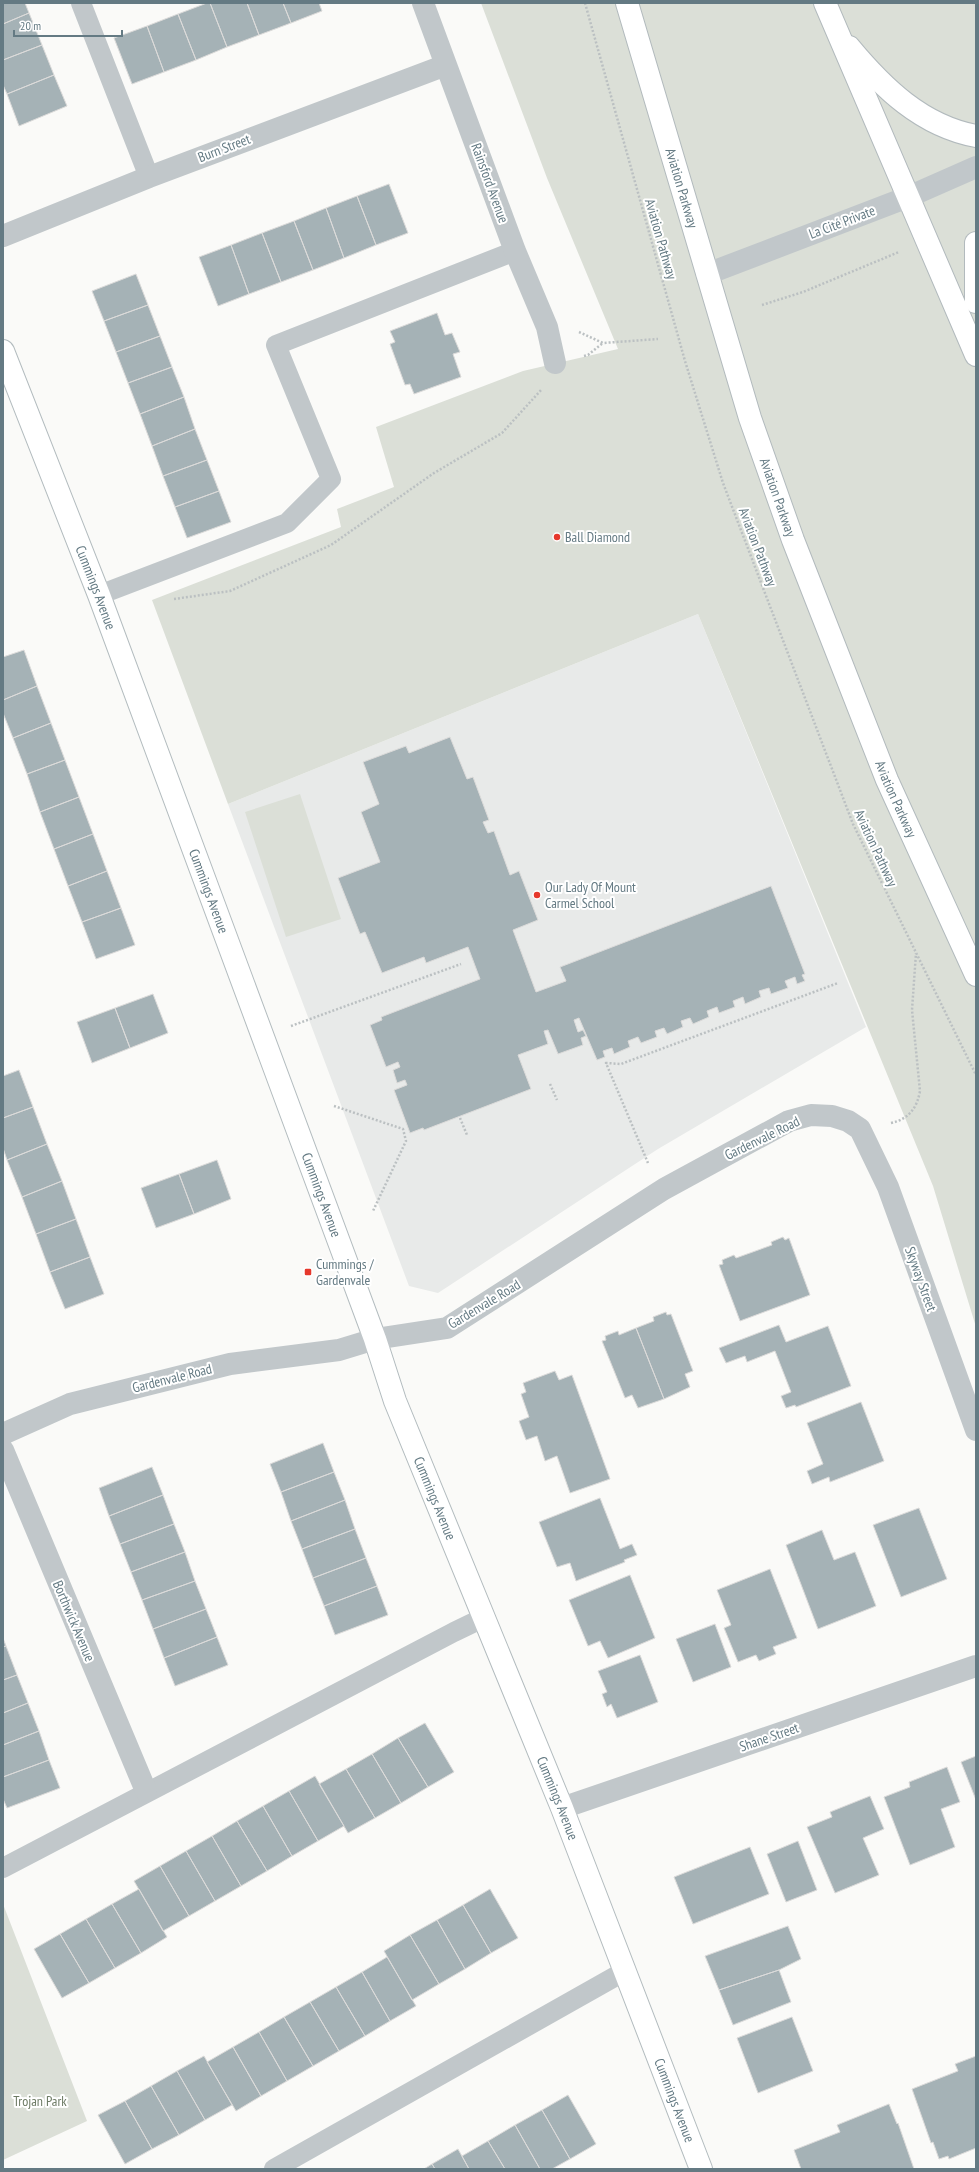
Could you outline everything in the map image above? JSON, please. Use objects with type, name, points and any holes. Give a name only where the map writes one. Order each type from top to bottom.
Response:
[{"type":"street","name":"Rainsford Avenue","points":[[423,3],[516,251],[547,327],[555,363]]},
{"type":"street","name":"Aviation Parkway","points":[[627,3],[750,418],[793,540],[849,688],[887,780],[976,975]]},
{"type":"street","points":[[825,3],[976,355]]},
{"type":"street","points":[[835,28],[886,88],[912,109],[955,132],[976,136]]},
{"type":"street","name":"Burn Street","points":[[3,236],[149,177],[446,65]]},
{"type":"street","name":"La Cité Private","points":[[707,274],[908,197],[976,167]]},
{"type":"street","points":[[976,243],[976,302]]},
{"type":"street","name":"Cummings Avenue","points":[[3,351],[99,595],[375,1339],[395,1401],[562,1808],[701,2169]]},
{"type":"street","name":"Gardenvale Road","points":[[3,1434],[70,1404],[230,1364],[339,1350],[375,1339],[447,1328],[664,1189],[789,1121],[811,1115],[832,1116],[848,1121],[860,1129]]},
{"type":"street","name":"Skyway Street","points":[[860,1129],[888,1187],[976,1430]]},
{"type":"street","name":"Borthwick Avenue","points":[[3,1450],[146,1791]]},
{"type":"street","name":"Shane Street","points":[[562,1808],[976,1666]]},
{"type":"lane","points":[[82,3],[149,177]]},
{"type":"lane","points":[[99,595],[287,523],[331,479],[276,345],[516,251]]},
{"type":"lane","points":[[3,1868],[146,1791],[483,1618]]},
{"type":"lane","points":[[274,2169],[625,1972]]},
{"type":"path","name":"Aviation Pathway","points":[[585,3],[685,361],[723,483],[853,824],[976,1075]]},
{"type":"path","points":[[762,305],[803,292],[905,250]]},
{"type":"path","points":[[547,327],[584,333],[603,343],[658,339]]},
{"type":"path","points":[[170,600],[230,591],[331,545],[434,473],[502,433],[543,388],[555,363],[588,356],[603,343]]},
{"type":"path","points":[[860,1129],[898,1121],[912,1112],[917,1104],[920,1077],[912,1010],[916,953]]},
{"type":"path","points":[[262,1037],[461,964]]},
{"type":"path","points":[[664,1189],[647,1162],[606,1063],[621,1064],[838,983]]},
{"type":"path","points":[[550,1084],[557,1100]]},
{"type":"path","points":[[334,1106],[403,1129],[406,1141],[374,1212]]},
{"type":"path","points":[[460,1118],[467,1135]]},
{"type":"shaded area","name":"Our Lady Of Mount Carmel School","points":[[698,614],[866,1027],[658,1149],[438,1293],[409,1286],[228,804]]},
{"type":"green space","points":[[481,3],[976,3],[976,1327],[933,1186],[698,614],[228,804],[152,600],[341,527],[337,509],[394,487],[376,427],[523,371],[618,349],[547,178]]},
{"type":"green space","points":[[300,794],[341,919],[286,937],[245,812]]},
{"type":"green space","name":"Trojan Park","points":[[3,1904],[87,2121],[3,2160]]},
{"type":"building","points":[[3,3],[25,3],[29,13],[3,24]]},
{"type":"building","points":[[210,3],[227,47],[196,60],[178,14]]},
{"type":"building","points":[[210,3],[247,3],[259,35],[227,47]]},
{"type":"building","points":[[247,3],[283,3],[291,23],[259,35]]},
{"type":"building","points":[[283,3],[319,3],[322,11],[291,23]]},
{"type":"building","points":[[29,13],[42,45],[3,60],[3,24]]},
{"type":"building","points":[[178,14],[196,60],[164,72],[147,26]]},
{"type":"building","points":[[147,26],[164,72],[132,84],[114,38]]},
{"type":"building","points":[[42,45],[54,75],[7,94],[3,85],[3,60]]},
{"type":"building","points":[[54,75],[67,106],[19,126],[7,94]]},
{"type":"building","points":[[389,184],[408,233],[376,245],[357,196]]},
{"type":"building","points":[[357,196],[376,245],[344,258],[326,208]]},
{"type":"building","points":[[326,208],[344,258],[313,270],[294,221]]},
{"type":"building","points":[[294,221],[313,270],[281,282],[262,233]]},
{"type":"building","points":[[262,233],[281,282],[249,294],[231,245]]},
{"type":"building","points":[[231,245],[249,294],[218,306],[199,257]]},
{"type":"building","points":[[136,274],[148,305],[104,321],[92,291]]},
{"type":"building","points":[[148,305],[160,336],[116,352],[104,321]]},
{"type":"building","points":[[437,313],[445,335],[452,333],[460,352],[453,354],[461,377],[414,394],[410,384],[405,385],[390,344],[395,342],[390,331]]},
{"type":"building","points":[[160,336],[172,367],[128,383],[116,352]]},
{"type":"building","points":[[172,367],[184,397],[140,414],[128,383]]},
{"type":"building","points":[[184,397],[195,429],[152,446],[140,414]]},
{"type":"building","points":[[195,429],[207,460],[163,476],[152,446]]},
{"type":"building","points":[[207,460],[219,491],[175,507],[163,476]]},
{"type":"building","points":[[219,491],[231,522],[187,538],[175,507]]},
{"type":"building","points":[[24,650],[37,686],[3,700],[3,657]]},
{"type":"building","points":[[37,686],[51,723],[13,738],[3,713],[3,700]]},
{"type":"building","points":[[51,723],[65,760],[27,774],[13,738]]},
{"type":"building","points":[[450,737],[467,779],[473,777],[489,820],[483,822],[488,833],[494,831],[510,875],[519,871],[538,920],[513,930],[536,992],[566,981],[560,967],[771,886],[805,974],[802,975],[805,981],[797,984],[795,977],[785,981],[788,988],[771,994],[769,988],[759,991],[761,997],[745,1004],[743,997],[733,1001],[735,1007],[719,1013],[717,1007],[707,1011],[709,1017],[693,1024],[690,1018],[681,1021],[683,1027],[667,1034],[664,1028],[655,1031],[657,1037],[641,1043],[638,1037],[628,1041],[630,1047],[614,1054],[612,1048],[603,1051],[605,1057],[597,1060],[579,1018],[574,1020],[578,1032],[583,1030],[586,1036],[581,1038],[583,1045],[558,1054],[548,1030],[544,1031],[548,1044],[518,1055],[531,1089],[424,1130],[423,1128],[410,1133],[394,1090],[407,1085],[405,1080],[397,1083],[393,1070],[400,1067],[398,1062],[386,1067],[370,1025],[382,1020],[381,1017],[480,979],[468,947],[426,963],[424,957],[382,973],[365,932],[360,934],[338,878],[380,862],[361,812],[379,804],[363,762],[406,746],[409,753]]},
{"type":"building","points":[[65,760],[79,797],[40,812],[27,774]]},
{"type":"building","points":[[79,797],[93,834],[54,849],[40,812]]},
{"type":"building","points":[[93,834],[107,871],[68,886],[54,849]]},
{"type":"building","points":[[107,871],[121,908],[82,922],[68,886]]},
{"type":"building","points":[[121,908],[135,945],[96,959],[82,922]]},
{"type":"building","points":[[153,994],[168,1033],[130,1048],[115,1008]]},
{"type":"building","points":[[115,1008],[130,1048],[92,1063],[77,1022]]},
{"type":"building","points":[[19,1070],[33,1107],[3,1118],[3,1076]]},
{"type":"building","points":[[33,1107],[47,1144],[7,1160],[3,1148],[3,1118]]},
{"type":"building","points":[[47,1144],[62,1181],[22,1197],[7,1160]]},
{"type":"building","points":[[217,1160],[231,1199],[194,1214],[179,1174]]},
{"type":"building","points":[[179,1174],[194,1214],[156,1228],[141,1188]]},
{"type":"building","points":[[62,1181],[76,1219],[36,1234],[22,1197]]},
{"type":"building","points":[[76,1219],[90,1257],[50,1272],[36,1234]]},
{"type":"building","points":[[783,1237],[785,1240],[789,1238],[810,1295],[740,1321],[719,1265],[723,1264],[722,1260],[734,1255],[736,1258],[772,1245],[771,1242]]},
{"type":"building","points":[[90,1257],[104,1294],[65,1309],[50,1272]]},
{"type":"building","points":[[666,1312],[667,1315],[671,1314],[693,1371],[685,1374],[690,1387],[664,1399],[636,1328],[654,1321],[653,1317]]},
{"type":"building","points":[[779,1325],[786,1342],[828,1326],[851,1386],[796,1407],[795,1405],[786,1408],[781,1396],[791,1392],[775,1351],[747,1362],[745,1356],[726,1363],[719,1348]]},
{"type":"building","points":[[636,1328],[664,1399],[638,1408],[632,1395],[625,1398],[602,1341],[606,1340],[605,1336],[618,1331],[619,1335]]},
{"type":"building","points":[[555,1371],[559,1380],[572,1375],[610,1479],[570,1493],[557,1456],[545,1461],[537,1436],[526,1440],[519,1421],[529,1417],[521,1394],[526,1392],[523,1383]]},
{"type":"building","points":[[861,1402],[884,1461],[830,1482],[829,1477],[812,1484],[807,1471],[823,1464],[807,1423]]},
{"type":"building","points":[[323,1443],[334,1472],[281,1492],[270,1464]]},
{"type":"building","points":[[152,1467],[163,1495],[109,1516],[99,1488]]},
{"type":"building","points":[[334,1472],[345,1500],[291,1521],[281,1492]]},
{"type":"building","points":[[163,1495],[174,1524],[120,1544],[109,1516]]},
{"type":"building","points":[[600,1498],[620,1549],[632,1544],[637,1555],[624,1560],[625,1562],[576,1581],[570,1563],[557,1567],[539,1522]]},
{"type":"building","points":[[345,1500],[355,1529],[302,1549],[291,1521]]},
{"type":"building","points":[[919,1508],[947,1579],[901,1597],[873,1525]]},
{"type":"building","points":[[174,1524],[185,1552],[131,1572],[120,1544]]},
{"type":"building","points":[[355,1529],[366,1558],[313,1578],[302,1549]]},
{"type":"building","points":[[822,1530],[834,1560],[855,1552],[876,1606],[818,1629],[786,1545]]},
{"type":"building","points":[[185,1552],[195,1581],[142,1600],[131,1572]]},
{"type":"building","points":[[366,1558],[377,1586],[324,1606],[313,1578]]},
{"type":"building","points":[[770,1569],[797,1638],[773,1647],[776,1654],[759,1661],[756,1655],[738,1662],[724,1628],[731,1625],[717,1590]]},
{"type":"building","points":[[630,1575],[655,1638],[608,1658],[600,1641],[588,1646],[569,1600]]},
{"type":"building","points":[[195,1581],[206,1609],[153,1629],[142,1600]]},
{"type":"building","points":[[377,1586],[388,1615],[335,1635],[324,1606]]},
{"type":"building","points":[[206,1609],[217,1637],[164,1658],[153,1629]]},
{"type":"building","points":[[715,1624],[731,1667],[693,1682],[676,1639]]},
{"type":"building","points":[[217,1637],[228,1665],[175,1686],[164,1658]]},
{"type":"building","points":[[3,1638],[6,1646],[3,1647]]},
{"type":"building","points":[[6,1646],[17,1675],[3,1680],[3,1647]]},
{"type":"building","points":[[640,1655],[658,1702],[617,1718],[611,1704],[607,1707],[602,1694],[607,1692],[598,1671]]},
{"type":"building","points":[[17,1675],[28,1703],[3,1713],[3,1680]]},
{"type":"building","points":[[28,1703],[39,1731],[3,1745],[3,1713]]},
{"type":"building","points":[[425,1723],[454,1772],[428,1787],[398,1738]]},
{"type":"building","points":[[39,1731],[49,1760],[3,1777],[3,1745]]},
{"type":"building","points":[[398,1738],[428,1787],[401,1803],[372,1754]]},
{"type":"building","points":[[372,1754],[401,1803],[375,1818],[346,1769]]},
{"type":"building","points":[[976,1756],[976,1800],[961,1762]]},
{"type":"building","points":[[49,1760],[60,1788],[7,1808],[3,1799],[3,1777]]},
{"type":"building","points":[[947,1767],[960,1802],[941,1809],[955,1847],[910,1865],[884,1797],[910,1787],[909,1782]]},
{"type":"building","points":[[346,1769],[375,1818],[348,1833],[319,1784]]},
{"type":"building","points":[[315,1776],[344,1826],[318,1841],[289,1791]]},
{"type":"building","points":[[289,1791],[318,1841],[292,1856],[263,1806]]},
{"type":"building","points":[[870,1796],[884,1829],[863,1838],[879,1875],[835,1893],[807,1827],[832,1817],[830,1812]]},
{"type":"building","points":[[263,1806],[292,1856],[267,1871],[237,1821]]},
{"type":"building","points":[[237,1821],[267,1871],[241,1886],[212,1836]]},
{"type":"building","points":[[212,1836],[241,1886],[215,1901],[186,1851]]},
{"type":"building","points":[[798,1841],[817,1890],[786,1902],[767,1854]]},
{"type":"building","points":[[750,1847],[769,1894],[693,1924],[674,1877]]},
{"type":"building","points":[[186,1851],[215,1901],[189,1916],[160,1866]]},
{"type":"building","points":[[160,1866],[189,1916],[163,1931],[134,1881]]},
{"type":"building","points":[[139,1889],[167,1937],[141,1953],[112,1904]]},
{"type":"building","points":[[490,1889],[518,1938],[491,1953],[463,1905]]},
{"type":"building","points":[[112,1904],[141,1953],[115,1968],[86,1919]]},
{"type":"building","points":[[463,1905],[491,1953],[465,1969],[437,1920]]},
{"type":"building","points":[[86,1919],[115,1968],[89,1983],[60,1934]]},
{"type":"building","points":[[437,1920],[465,1969],[439,1984],[410,1935]]},
{"type":"building","points":[[788,1926],[801,1959],[779,1970],[719,1990],[705,1956]]},
{"type":"building","points":[[60,1934],[89,1983],[62,1998],[34,1949]]},
{"type":"building","points":[[410,1935],[439,1984],[412,2000],[384,1951]]},
{"type":"building","points":[[387,1957],[416,2006],[390,2021],[362,1972]]},
{"type":"building","points":[[779,1970],[791,2002],[733,2025],[719,1990]]},
{"type":"building","points":[[362,1972],[390,2021],[365,2036],[336,1987]]},
{"type":"building","points":[[336,1987],[365,2036],[339,2051],[310,2002]]},
{"type":"building","points":[[310,2002],[339,2051],[313,2066],[284,2017]]},
{"type":"building","points":[[284,2017],[313,2066],[287,2081],[259,2032]]},
{"type":"building","points":[[792,2017],[813,2071],[758,2093],[737,2038]]},
{"type":"building","points":[[259,2032],[287,2081],[261,2096],[233,2047]]},
{"type":"building","points":[[233,2047],[261,2096],[236,2111],[207,2062]]},
{"type":"building","points":[[204,2056],[232,2105],[205,2120],[177,2071]]},
{"type":"building","points":[[976,2056],[976,2148],[949,2159],[948,2156],[939,2159],[933,2142],[931,2143],[912,2089],[958,2071],[955,2064]]},
{"type":"building","points":[[177,2071],[205,2120],[179,2135],[151,2086]]},
{"type":"building","points":[[151,2086],[179,2135],[152,2149],[125,2101]]},
{"type":"building","points":[[568,2095],[596,2144],[570,2159],[542,2110]]},
{"type":"building","points":[[125,2101],[152,2149],[125,2164],[98,2115]]},
{"type":"building","points":[[889,2104],[897,2124],[898,2123],[914,2169],[801,2169],[794,2150],[840,2132],[837,2125]]},
{"type":"building","points":[[542,2110],[570,2159],[552,2169],[540,2169],[515,2125]]},
{"type":"building","points":[[515,2125],[540,2169],[505,2169],[488,2141]]},
{"type":"building","points":[[488,2141],[505,2169],[469,2169],[462,2156]]},
{"type":"building","points":[[458,2149],[469,2169],[435,2169],[432,2164]]},
{"type":"building","points":[[432,2164],[435,2169],[424,2169]]},
{"type":"place","name":"Ball Diamond","points":[[557,537]]},
{"type":"place","name":"Our Lady Of Mount Carmel School","points":[[537,895]]},
{"type":"place","name":"Cummings / Gardenvale","points":[[308,1272]]}]
